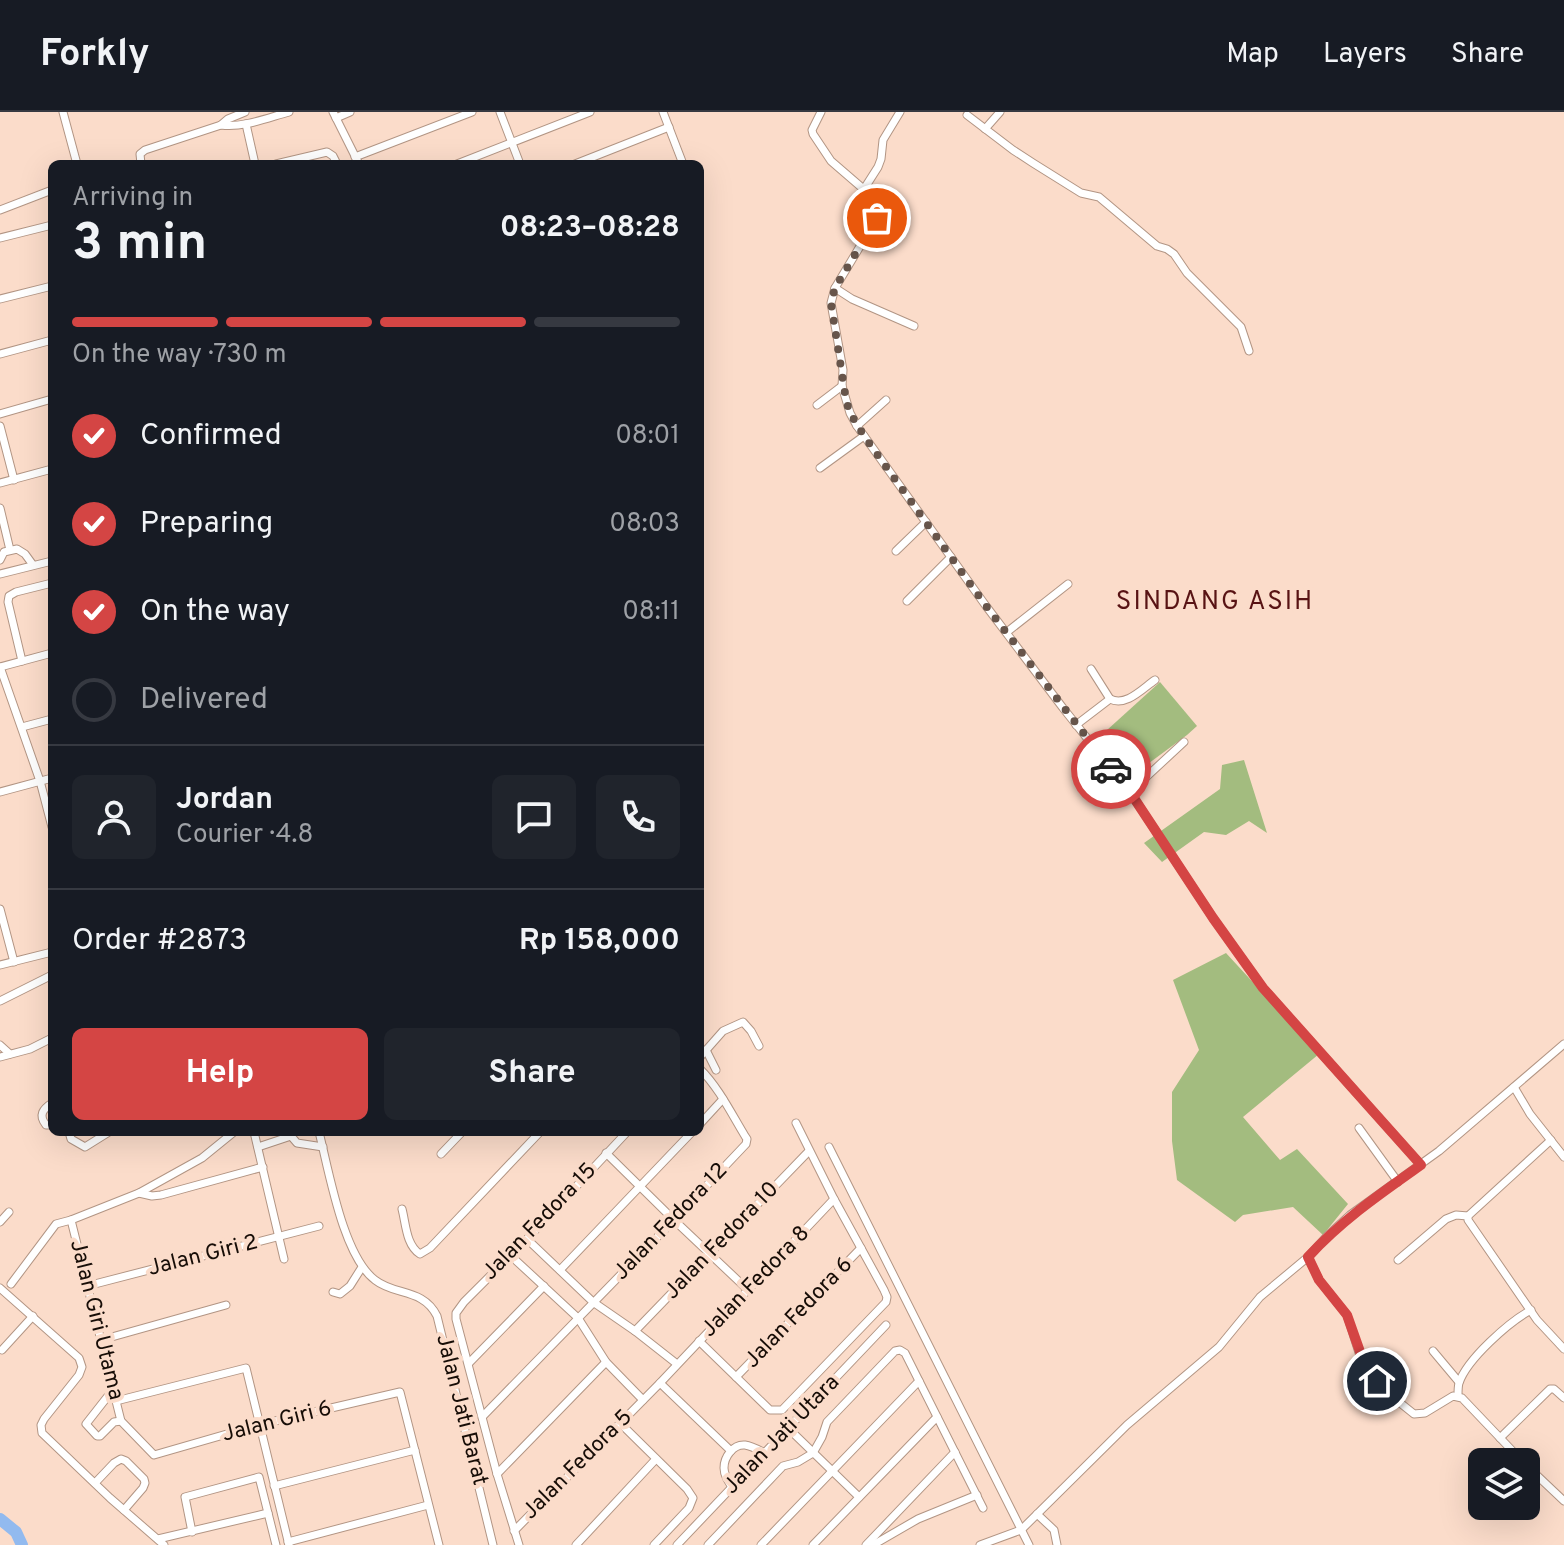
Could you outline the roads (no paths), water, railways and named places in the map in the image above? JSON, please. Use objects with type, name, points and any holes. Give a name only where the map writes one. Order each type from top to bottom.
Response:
[{"type":"street","points":[[63,112],[76,160]]},
{"type":"street","points":[[141,160],[140,154],[145,150],[221,125],[245,112]]},
{"type":"street","points":[[221,125],[246,124],[289,112]]},
{"type":"street","points":[[350,112],[335,115],[357,160],[472,112]]},
{"type":"street","points":[[500,112],[519,160]]},
{"type":"street","points":[[467,160],[590,112]]},
{"type":"street","points":[[663,112],[681,160]]},
{"type":"street","points":[[821,112],[813,134],[831,161],[875,199],[879,207],[877,218],[835,288],[831,308],[843,370],[842,386],[857,426],[1076,725],[1130,792],[1263,988],[1421,1165]]},
{"type":"street","points":[[864,189],[878,167],[883,140],[900,112]]},
{"type":"street","points":[[985,129],[1004,112]]},
{"type":"street","points":[[967,113],[1013,150],[1081,193],[1099,197],[1157,246],[1174,254],[1187,273],[1241,327],[1249,351]]},
{"type":"street","points":[[246,124],[254,160]]},
{"type":"street","points":[[585,160],[669,127]]},
{"type":"street","points":[[293,160],[327,152],[335,160]]},
{"type":"street","points":[[0,210],[48,192]]},
{"type":"street","points":[[0,238],[48,226]]},
{"type":"street","points":[[0,299],[48,287]]},
{"type":"street","points":[[835,288],[852,299],[914,326]]},
{"type":"street","points":[[0,354],[48,341]]},
{"type":"street","points":[[817,405],[842,386]]},
{"type":"street","points":[[0,414],[48,400]]},
{"type":"street","points":[[857,426],[886,400]]},
{"type":"street","points":[[0,426],[14,480]]},
{"type":"street","points":[[820,468],[864,436]]},
{"type":"street","points":[[0,483],[48,470]]},
{"type":"street","points":[[0,508],[10,550]]},
{"type":"street","points":[[896,551],[926,522]]},
{"type":"street","points":[[0,560],[4,552],[22,551],[33,565]]},
{"type":"street","points":[[907,601],[951,557]]},
{"type":"street","points":[[0,574],[48,562]]},
{"type":"street","points":[[22,661],[9,596],[48,584]]},
{"type":"street","points":[[1007,632],[1068,584]]},
{"type":"street","points":[[48,654],[0,667],[48,812]]},
{"type":"street","points":[[1091,669],[1115,702],[1122,702],[1155,680]]},
{"type":"street","points":[[1076,725],[1110,699]]},
{"type":"street","points":[[22,727],[48,720]]},
{"type":"street","points":[[1130,792],[1184,742]]},
{"type":"street","points":[[0,792],[48,779]]},
{"type":"street","points":[[0,909],[14,962]]},
{"type":"street","points":[[0,965],[48,953]]},
{"type":"street","points":[[0,1001],[48,977]]},
{"type":"street","points":[[704,1053],[723,1031],[743,1022],[759,1046]]},
{"type":"street","points":[[0,1057],[30,1049],[48,1040]]},
{"type":"street","points":[[980,1545],[1021,1530],[1137,1415],[1219,1347],[1260,1297],[1308,1257],[1350,1215],[1439,1151],[1564,1044]]},
{"type":"street","points":[[0,1045],[10,1054]]},
{"type":"street","points":[[704,1055],[716,1070]]},
{"type":"street","points":[[704,1073],[723,1099],[704,1120]]},
{"type":"street","points":[[1514,1087],[1530,1114],[1564,1157]]},
{"type":"street","name":"Jalan Fedora 12","points":[[483,1416],[746,1144],[747,1139],[723,1099]]},
{"type":"street","points":[[48,1106],[44,1109],[42,1120],[48,1125]]},
{"type":"street","points":[[699,1341],[770,1410],[782,1410],[886,1302],[884,1290],[796,1123]]},
{"type":"street","points":[[1359,1128],[1398,1182]]},
{"type":"street","points":[[70,1136],[85,1147],[103,1136]]},
{"type":"street","name":"Jalan Giri Utama","points":[[11,1284],[56,1224],[139,1193],[202,1158],[229,1136]]},
{"type":"street","points":[[255,1136],[284,1259]]},
{"type":"street","points":[[258,1147],[286,1136]]},
{"type":"street","points":[[292,1136],[297,1143],[323,1147]]},
{"type":"street","name":"Jalan Jati Barat","points":[[320,1136],[338,1207],[362,1267],[381,1285],[410,1293],[430,1305],[437,1316],[493,1545]]},
{"type":"street","points":[[441,1154],[458,1136]]},
{"type":"street","points":[[402,1209],[410,1243],[420,1254],[430,1248],[536,1136]]},
{"type":"street","name":"Jalan Fedora 15","points":[[469,1363],[456,1313],[623,1136]]},
{"type":"street","points":[[560,1270],[688,1136]]},
{"type":"street","points":[[1468,1216],[1551,1140]]},
{"type":"street","points":[[829,1147],[1029,1545]]},
{"type":"street","name":"Jalan Fedora 10","points":[[635,1331],[809,1151]]},
{"type":"street","points":[[606,1153],[748,1290]]},
{"type":"street","name":"Jalan Giri Utama","points":[[139,1193],[161,1195],[263,1167]]},
{"type":"street","name":"Jalan Fedora 8","points":[[660,1383],[834,1199]]},
{"type":"street","points":[[0,1222],[9,1212]]},
{"type":"street","points":[[1398,1260],[1451,1216],[1468,1216],[1537,1320],[1564,1349]]},
{"type":"street","name":"Jalan Giri Utama","points":[[71,1220],[121,1421],[154,1455]]},
{"type":"street","name":"Jalan Giri 2","points":[[87,1286],[319,1226]]},
{"type":"street","points":[[527,1239],[593,1302],[677,1364]]},
{"type":"street","name":"Jalan Fedora 6","points":[[736,1377],[861,1248]]},
{"type":"street","points":[[510,1255],[578,1318],[606,1362],[643,1400]]},
{"type":"street","points":[[1308,1257],[1319,1280],[1347,1315],[1365,1366],[1399,1402],[1414,1414],[1419,1414],[1458,1395]]},
{"type":"street","points":[[333,1292],[340,1294],[345,1291],[362,1267]]},
{"type":"street","points":[[519,1545],[497,1474],[469,1363],[544,1286]]},
{"type":"street","points":[[0,1288],[79,1358],[82,1367],[44,1419],[42,1433],[161,1542],[268,1513]]},
{"type":"street","points":[[101,1340],[226,1305]]},
{"type":"street","points":[[1458,1395],[1459,1382],[1475,1359],[1497,1334],[1531,1310]]},
{"type":"street","points":[[2,1350],[33,1316]]},
{"type":"street","name":"Jalan Jati Utara","points":[[677,1545],[886,1325]]},
{"type":"street","points":[[708,1545],[783,1466],[813,1453],[827,1422],[895,1351],[900,1350],[905,1353],[983,1508]]},
{"type":"street","points":[[1433,1351],[1459,1382]]},
{"type":"street","points":[[497,1474],[606,1362]]},
{"type":"street","points":[[121,1421],[114,1422],[100,1436],[86,1424],[108,1396],[115,1398],[246,1368],[288,1543],[428,1505]]},
{"type":"street","points":[[761,1545],[919,1381]]},
{"type":"street","points":[[660,1383],[731,1451]]},
{"type":"street","name":"Jalan Fedora 5","points":[[514,1531],[660,1383]]},
{"type":"street","points":[[1500,1438],[1550,1389],[1564,1398]]},
{"type":"street","name":"Jalan Giri 6","points":[[154,1455],[258,1425],[400,1392],[415,1450]]},
{"type":"street","points":[[1458,1395],[1509,1448]]},
{"type":"street","points":[[813,1545],[937,1417]]},
{"type":"street","points":[[620,1423],[693,1498],[689,1508],[654,1545]]},
{"type":"street","points":[[788,1428],[859,1497]]},
{"type":"street","points":[[732,1487],[724,1466],[731,1451],[745,1445],[765,1453]]},
{"type":"street","points":[[274,1486],[415,1450],[439,1545]]},
{"type":"street","points":[[866,1545],[955,1452]]},
{"type":"street","points":[[576,1545],[656,1459]]},
{"type":"street","points":[[95,1483],[116,1461],[126,1461],[145,1483],[124,1510]]},
{"type":"street","points":[[192,1532],[185,1497],[259,1477],[276,1545]]},
{"type":"street","points":[[1540,1479],[1564,1501]]},
{"type":"street","points":[[873,1545],[918,1519],[977,1495]]},
{"type":"street","points":[[1037,1514],[1054,1530],[1057,1545]]},
{"type":"waterway","points":[[0,1519],[16,1532],[22,1545]]},
{"type":"district","name":"SINDANG ASIH","points":[[1215,602]]}]
